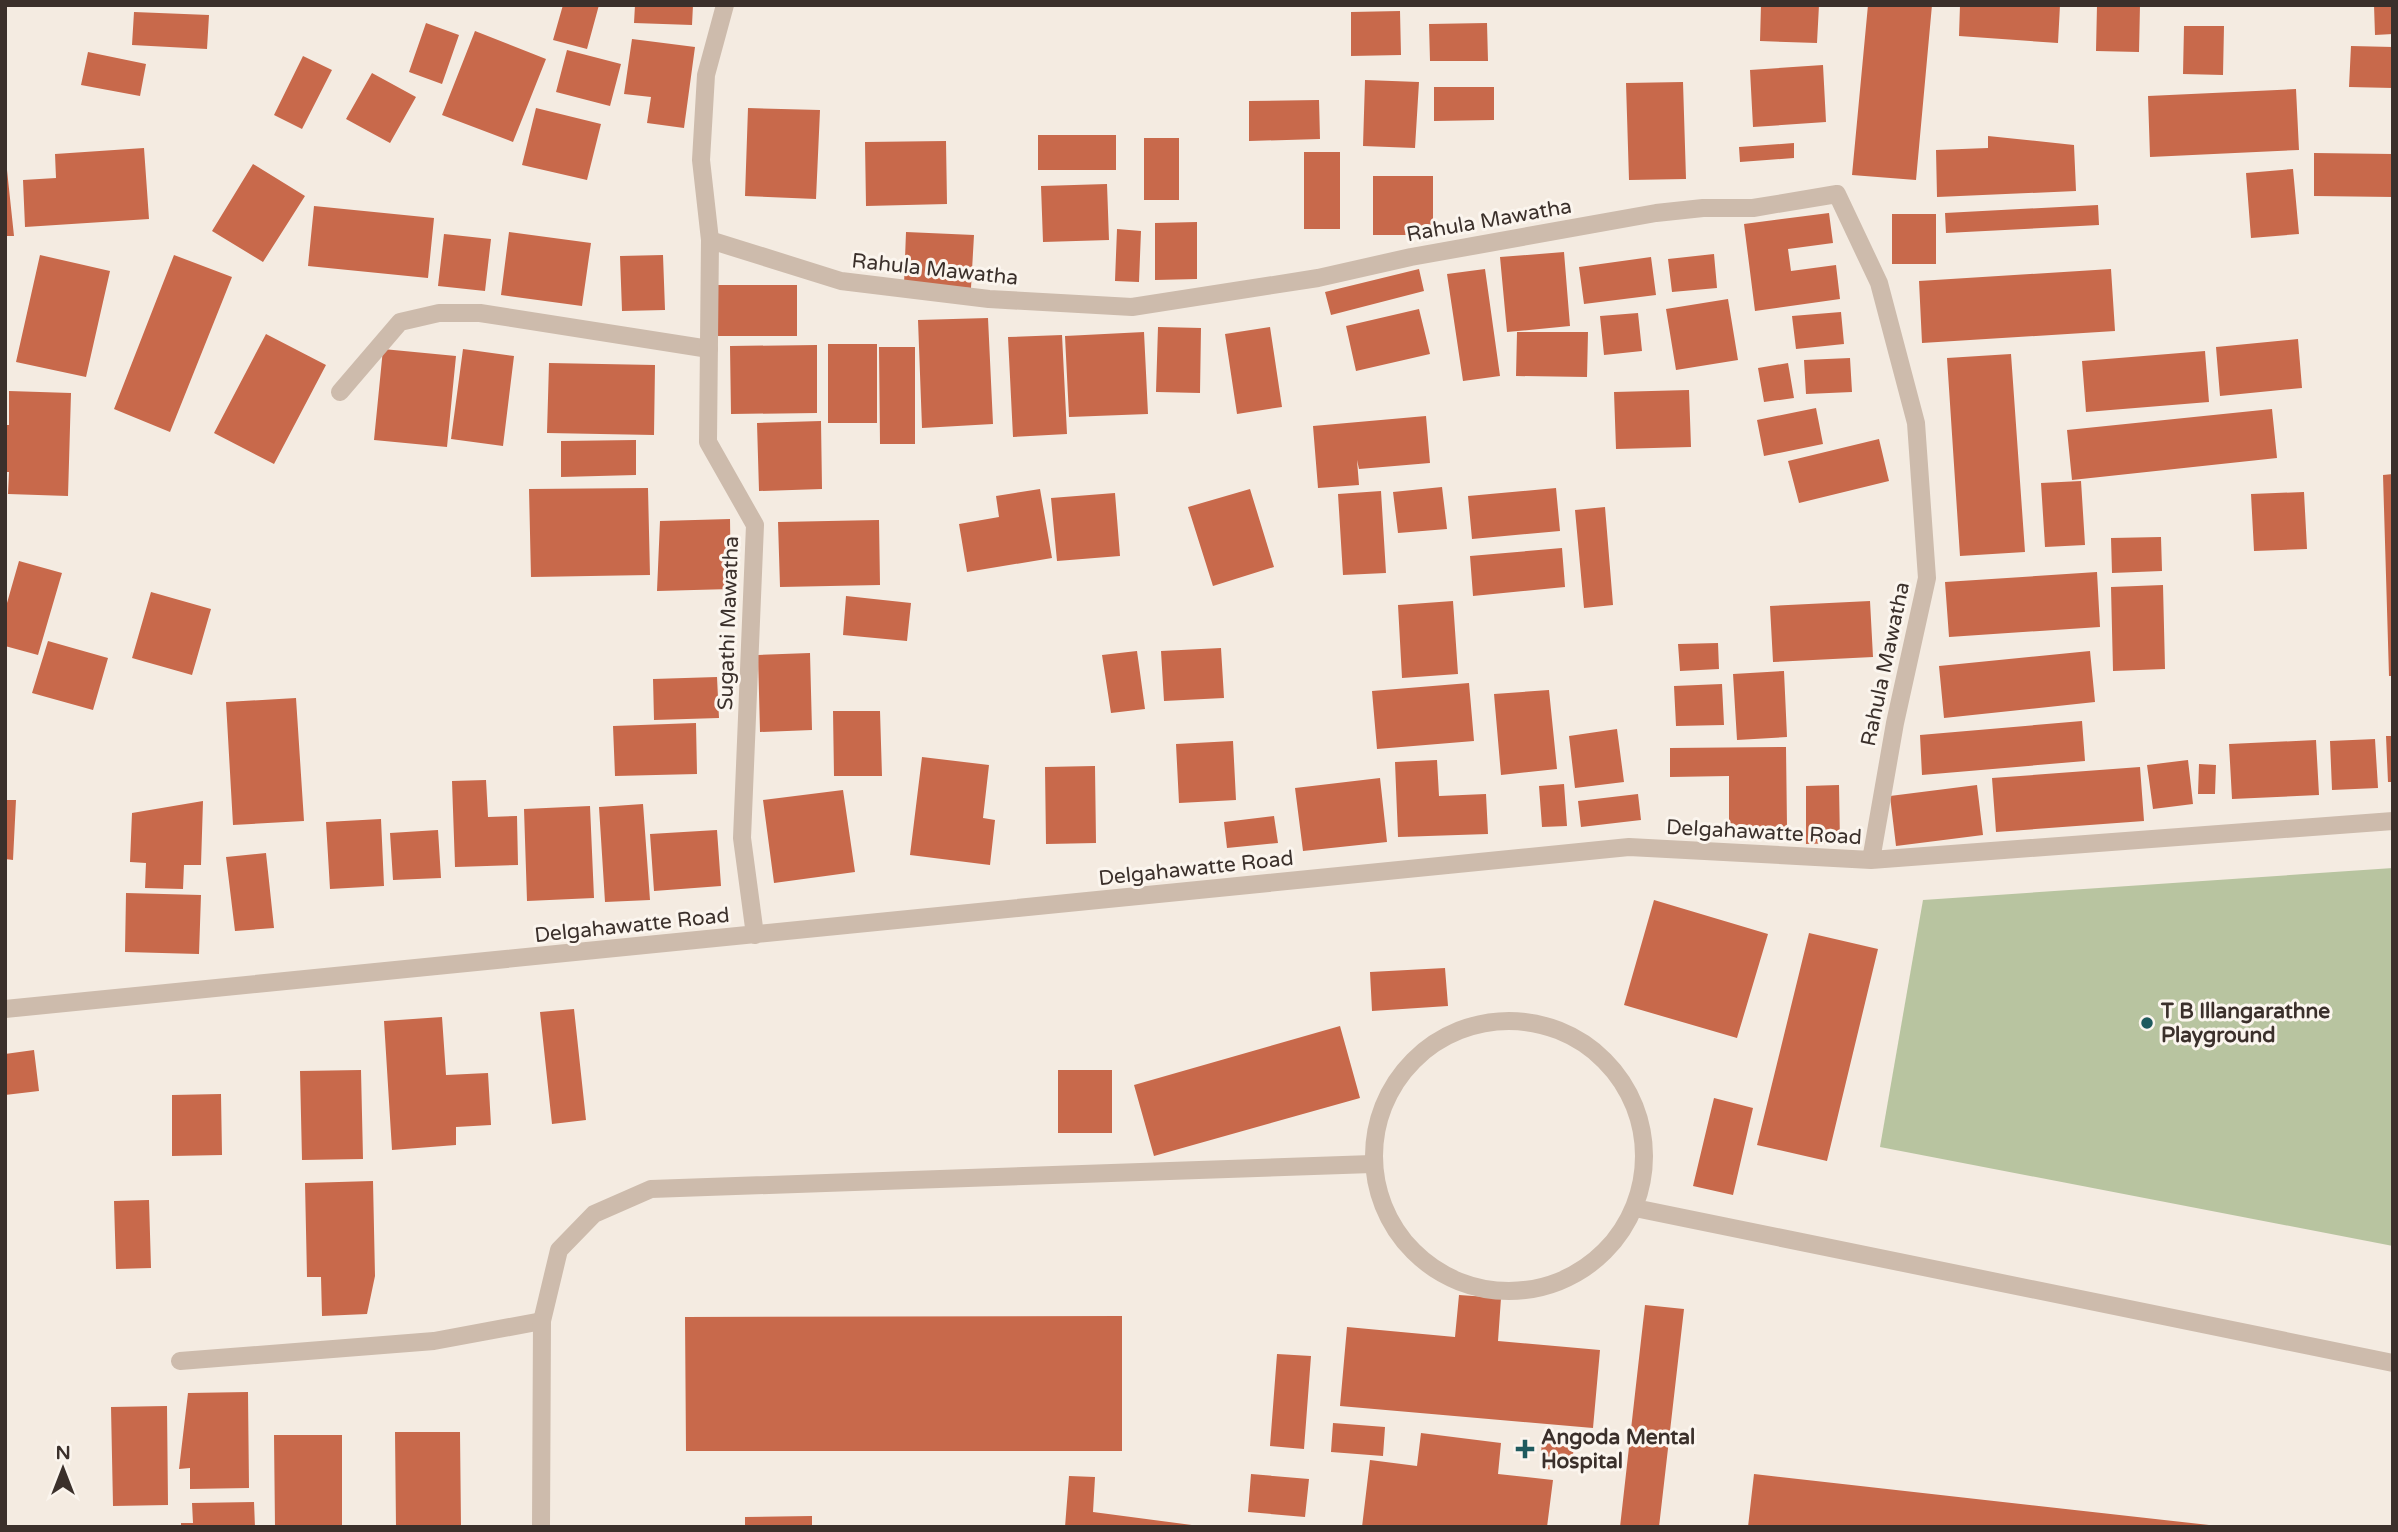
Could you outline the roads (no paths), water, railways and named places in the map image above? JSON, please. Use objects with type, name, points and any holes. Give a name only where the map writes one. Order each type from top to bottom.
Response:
[{"type":"street","points":[[710,240],[701,148],[706,75],[724,5]]},
{"type":"street","name":"Rahula Mawatha","points":[[710,240],[841,281],[989,299],[1132,307],[1318,278],[1411,257],[1656,213],[1703,208],[1753,208],[1837,194],[1879,283],[1916,423],[1927,578],[1895,723],[1871,860]]},
{"type":"street","name":"Sugathi Mawatha","points":[[710,240],[708,442],[754,525],[742,838],[755,935]]},
{"type":"street","points":[[340,392],[400,322],[439,313],[480,313],[709,348]]},
{"type":"street","name":"Delgahawatte Road","points":[[5,1009],[1629,847],[1871,860],[2393,821]]},
{"type":"street","points":[[1510,1021],[1553,1028],[1592,1049],[1622,1081],[1640,1121],[1645,1165],[1635,1208],[1610,1246],[1575,1274],[1532,1290],[1486,1290],[1443,1275],[1407,1246],[1383,1208],[1372,1164],[1377,1120],[1396,1080],[1427,1048],[1465,1028],[1510,1021]]},
{"type":"street","points":[[541,1527],[542,1321],[559,1250],[594,1214],[651,1189],[1372,1164]]},
{"type":"street","points":[[1635,1208],[2393,1363]]},
{"type":"street","points":[[180,1361],[434,1341],[542,1321]]},
{"type":"place","name":"T B Illangarathne Playground","points":[[2147,1023]]},
{"type":"place","name":"Angoda Mental Hospital","points":[[1525,1449]]}]
